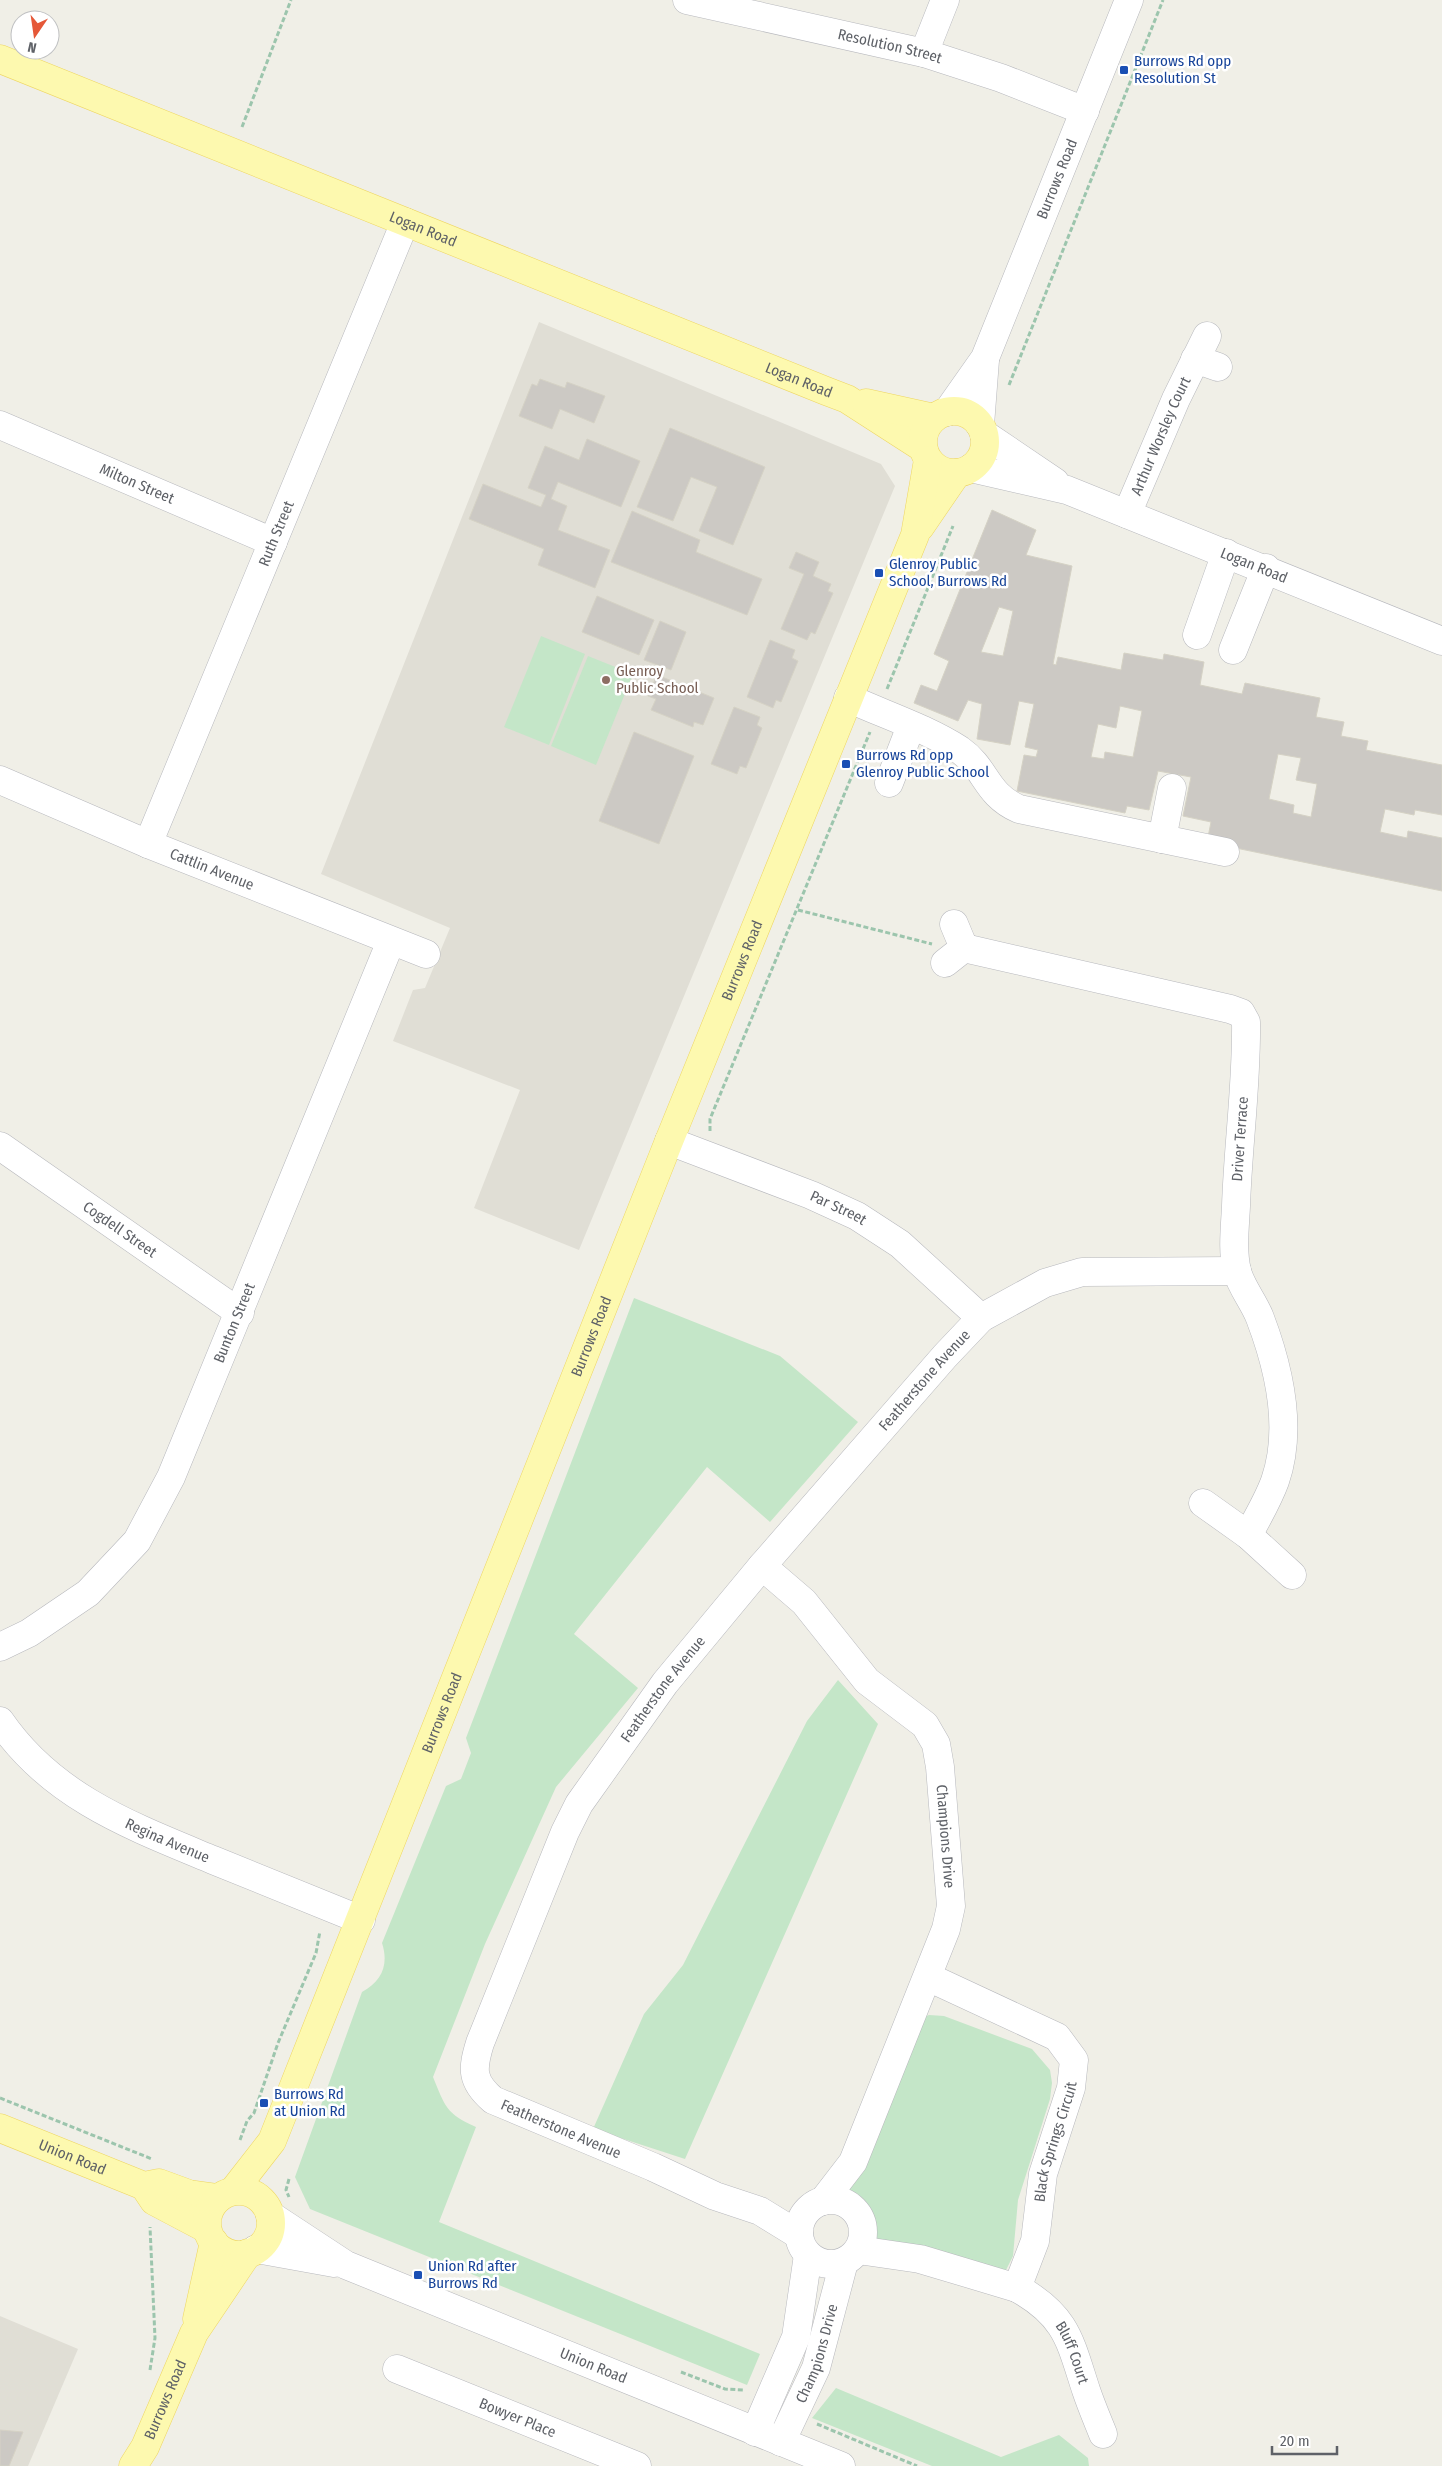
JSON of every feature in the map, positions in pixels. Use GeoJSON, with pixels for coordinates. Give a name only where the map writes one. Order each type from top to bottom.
{"type":"FeatureCollection","features":[{"type":"Feature","properties":{"kind":"main road","name":"Logan Road"},"geometry":{"type":"LineString","coordinates":[[0,60],[847,400],[926,454]]}},
{"type":"Feature","properties":{"kind":"main road","name":"Logan Road"},"geometry":{"type":"LineString","coordinates":[[847,400],[941,415]]}},
{"type":"Feature","properties":{"kind":"main road"},"geometry":{"type":"LineString","coordinates":[[966,413],[982,429],[983,453],[964,470],[941,470],[926,454],[925,432],[941,415],[966,413]]}},
{"type":"Feature","properties":{"kind":"main road","name":"Burrows Road"},"geometry":{"type":"LineString","coordinates":[[266,2208],[272,2141],[669,1141],[915,535],[926,454]]}},
{"type":"Feature","properties":{"kind":"main road","name":"Burrows Road"},"geometry":{"type":"LineString","coordinates":[[915,535],[964,470]]}},
{"type":"Feature","properties":{"kind":"main road","name":"Union Road"},"geometry":{"type":"LineString","coordinates":[[0,2128],[149,2194],[210,2236]]}},
{"type":"Feature","properties":{"kind":"main road","name":"Burrows Road"},"geometry":{"type":"LineString","coordinates":[[226,2194],[272,2141]]}},
{"type":"Feature","properties":{"kind":"main road","name":"Union Road"},"geometry":{"type":"LineString","coordinates":[[149,2194],[159,2184],[189,2194],[226,2194]]}},
{"type":"Feature","properties":{"kind":"main road"},"geometry":{"type":"LineString","coordinates":[[250,2193],[266,2208],[268,2234],[252,2251],[229,2253],[210,2236],[208,2214],[226,2194],[250,2193]]}},
{"type":"Feature","properties":{"kind":"main road","name":"Burrows Road"},"geometry":{"type":"LineString","coordinates":[[194,2333],[210,2236]]}},
{"type":"Feature","properties":{"kind":"main road","name":"Burrows Road"},"geometry":{"type":"LineString","coordinates":[[133,2466],[145,2447],[194,2333],[252,2251]]}},
{"type":"Feature","properties":{"kind":"street","name":"Resolution Street"},"geometry":{"type":"LineString","coordinates":[[687,0],[924,53],[1002,78],[1085,111]]}},
{"type":"Feature","properties":{"kind":"street"},"geometry":{"type":"LineString","coordinates":[[924,53],[944,0]]}},
{"type":"Feature","properties":{"kind":"street","name":"Burrows Road"},"geometry":{"type":"LineString","coordinates":[[941,415],[985,358],[1129,0]]}},
{"type":"Feature","properties":{"kind":"street","name":"Ruth Street"},"geometry":{"type":"LineString","coordinates":[[148,844],[406,222]]}},
{"type":"Feature","properties":{"kind":"street","name":"Arthur Worsley Court"},"geometry":{"type":"LineString","coordinates":[[1128,514],[1176,398],[1207,354]]}},
{"type":"Feature","properties":{"kind":"street","name":"Burrows Road"},"geometry":{"type":"LineString","coordinates":[[982,429],[985,358]]}},
{"type":"Feature","properties":{"kind":"street","name":"Milton Street"},"geometry":{"type":"LineString","coordinates":[[0,425],[273,542]]}},
{"type":"Feature","properties":{"kind":"street","name":"Logan Road"},"geometry":{"type":"LineString","coordinates":[[982,429],[1067,490]]}},
{"type":"Feature","properties":{"kind":"street","name":"Logan Road"},"geometry":{"type":"LineString","coordinates":[[964,470],[1067,490],[1266,568],[1442,641]]}},
{"type":"Feature","properties":{"kind":"street"},"geometry":{"type":"LineString","coordinates":[[1197,635],[1226,553]]}},
{"type":"Feature","properties":{"kind":"street"},"geometry":{"type":"LineString","coordinates":[[1233,650],[1266,568]]}},
{"type":"Feature","properties":{"kind":"street"},"geometry":{"type":"LineString","coordinates":[[848,698],[962,751],[977,767],[996,796],[1006,803],[1031,812],[1225,852]]}},
{"type":"Feature","properties":{"kind":"street"},"geometry":{"type":"LineString","coordinates":[[889,783],[911,726]]}},
{"type":"Feature","properties":{"kind":"street","name":"Cattlin Avenue"},"geometry":{"type":"LineString","coordinates":[[0,780],[148,844],[426,954]]}},
{"type":"Feature","properties":{"kind":"street"},"geometry":{"type":"LineString","coordinates":[[1162,839],[1172,788]]}},
{"type":"Feature","properties":{"kind":"street","name":"Bunton Street"},"geometry":{"type":"LineString","coordinates":[[0,1647],[30,1633],[88,1593],[137,1541],[171,1477],[240,1313],[391,940]]}},
{"type":"Feature","properties":{"kind":"street","name":"Driver Terrace"},"geometry":{"type":"LineString","coordinates":[[956,943],[1241,1013],[1246,1022],[1235,1229],[1237,1271],[1260,1317],[1274,1362],[1282,1402],[1283,1440],[1275,1479],[1261,1514],[1248,1535]]}},
{"type":"Feature","properties":{"kind":"street","name":"Par Street"},"geometry":{"type":"LineString","coordinates":[[669,1141],[811,1195],[857,1216],[900,1244],[981,1318]]}},
{"type":"Feature","properties":{"kind":"street","name":"Cogdell Street"},"geometry":{"type":"LineString","coordinates":[[0,1146],[240,1313]]}},
{"type":"Feature","properties":{"kind":"street","name":"Featherstone Avenue"},"geometry":{"type":"LineString","coordinates":[[816,2205],[788,2212],[760,2211],[715,2196],[493,2100],[481,2089],[473,2065],[509,1968],[564,1832],[579,1804],[665,1683],[762,1566],[945,1356],[981,1318],[1045,1283],[1082,1272],[1237,1271]]}},
{"type":"Feature","properties":{"kind":"street"},"geometry":{"type":"LineString","coordinates":[[1203,1503],[1248,1535],[1292,1575]]}},
{"type":"Feature","properties":{"kind":"street","name":"Champions Drive"},"geometry":{"type":"LineString","coordinates":[[762,1566],[804,1602],[867,1681],[925,1725],[936,1744],[940,1767],[951,1906],[946,1929],[853,2162],[816,2205]]}},
{"type":"Feature","properties":{"kind":"street","name":"Regina Avenue"},"geometry":{"type":"LineString","coordinates":[[0,1721],[26,1753],[56,1782],[97,1809],[148,1833],[360,1920]]}},
{"type":"Feature","properties":{"kind":"street","name":"Black Springs Circuit"},"geometry":{"type":"LineString","coordinates":[[928,1977],[1057,2037],[1074,2060],[1071,2088],[1043,2174],[1035,2241],[1017,2288]]}},
{"type":"Feature","properties":{"kind":"street","name":"Champions Drive"},"geometry":{"type":"LineString","coordinates":[[781,2442],[816,2368],[855,2237],[853,2162]]}},
{"type":"Feature","properties":{"kind":"street"},"geometry":{"type":"LineString","coordinates":[[834,2200],[845,2203],[855,2237],[825,2264],[804,2245],[803,2217],[816,2205],[834,2200]]}},
{"type":"Feature","properties":{"kind":"street","name":"Union Road"},"geometry":{"type":"LineString","coordinates":[[266,2208],[346,2265],[841,2466]]}},
{"type":"Feature","properties":{"kind":"street","name":"Featherstone Avenue"},"geometry":{"type":"LineString","coordinates":[[760,2211],[804,2245]]}},
{"type":"Feature","properties":{"kind":"street"},"geometry":{"type":"LineString","coordinates":[[855,2237],[1017,2288]]}},
{"type":"Feature","properties":{"kind":"street","name":"Champions Drive"},"geometry":{"type":"LineString","coordinates":[[755,2432],[785,2366],[796,2336],[804,2245]]}},
{"type":"Feature","properties":{"kind":"street","name":"Union Road"},"geometry":{"type":"LineString","coordinates":[[252,2251],[346,2265]]}},
{"type":"Feature","properties":{"kind":"street","name":"Bluff Court"},"geometry":{"type":"LineString","coordinates":[[1017,2288],[1030,2295],[1061,2323],[1073,2347],[1086,2390],[1103,2434]]}},
{"type":"Feature","properties":{"kind":"street","name":"Bowyer Place"},"geometry":{"type":"LineString","coordinates":[[397,2369],[637,2466]]}},
{"type":"Feature","properties":{"kind":"path"},"geometry":{"type":"LineString","coordinates":[[242,127],[292,0]]}},
{"type":"Feature","properties":{"kind":"path"},"geometry":{"type":"LineString","coordinates":[[798,910],[943,947],[956,943]]}},
{"type":"Feature","properties":{"kind":"path"},"geometry":{"type":"LineString","coordinates":[[236,2149],[247,2121],[254,2113],[278,2043],[316,1953],[320,1931]]}},
{"type":"Feature","properties":{"kind":"path"},"geometry":{"type":"LineString","coordinates":[[0,2098],[161,2162]]}},
{"type":"Feature","properties":{"kind":"path"},"geometry":{"type":"LineString","coordinates":[[149,2194],[155,2338],[149,2375]]}},
{"type":"Feature","properties":{"kind":"path"},"geometry":{"type":"LineString","coordinates":[[814,2421],[818,2425],[917,2466]]}},
{"type":"Feature","properties":{"kind":"shaded area","name":"Glenroy Public School"},"geometry":{"type":"Polygon","coordinates":[[[539,322],[881,464],[895,486],[579,1250],[474,1208],[520,1090],[393,1041],[413,990],[425,988],[450,928],[321,874],[539,322]]]}},
{"type":"Feature","properties":{"kind":"shaded area"},"geometry":{"type":"Polygon","coordinates":[[[0,2316],[78,2349],[28,2466],[0,2466],[0,2316]]]}},
{"type":"Feature","properties":{"kind":"green space"},"geometry":{"type":"Polygon","coordinates":[[[541,636],[585,654],[549,745],[504,727],[541,636]]]}},
{"type":"Feature","properties":{"kind":"green space"},"geometry":{"type":"Polygon","coordinates":[[[588,656],[633,674],[596,765],[551,746],[588,656]]]}},
{"type":"Feature","properties":{"kind":"green space"},"geometry":{"type":"Polygon","coordinates":[[[634,1298],[780,1356],[858,1422],[770,1522],[707,1467],[574,1634],[638,1688],[556,1787],[485,1944],[433,2077],[444,2102],[452,2113],[476,2127],[439,2222],[760,2354],[747,2385],[310,2209],[295,2177],[362,1992],[375,1983],[382,1972],[385,1958],[382,1943],[446,1786],[461,1779],[471,1753],[466,1738],[634,1298]]]}},
{"type":"Feature","properties":{"kind":"green space"},"geometry":{"type":"Polygon","coordinates":[[[838,1680],[878,1724],[685,2159],[593,2129],[644,2014],[683,1965],[807,1721],[838,1680]]]}},
{"type":"Feature","properties":{"kind":"green space"},"geometry":{"type":"Polygon","coordinates":[[[929,2015],[944,2016],[1032,2049],[1050,2070],[1052,2083],[1050,2099],[1018,2200],[1013,2256],[1006,2270],[871,2244],[845,2201],[846,2182],[918,2019],[929,2015]]]}},
{"type":"Feature","properties":{"kind":"green space"},"geometry":{"type":"Polygon","coordinates":[[[836,2388],[1001,2457],[1059,2435],[1088,2458],[1089,2466],[932,2466],[812,2418],[836,2388]]]}},
{"type":"Feature","properties":{"kind":"building"},"geometry":{"type":"Polygon","coordinates":[[[540,379],[565,388],[567,382],[605,396],[594,423],[560,409],[552,429],[519,416],[532,384],[537,386],[540,379]]]}},
{"type":"Feature","properties":{"kind":"building"},"geometry":{"type":"Polygon","coordinates":[[[670,428],[765,467],[733,545],[699,531],[717,487],[691,477],[673,521],[637,507],[670,428]]]}},
{"type":"Feature","properties":{"kind":"building"},"geometry":{"type":"Polygon","coordinates":[[[587,439],[640,461],[621,507],[558,482],[551,499],[567,506],[558,530],[610,550],[595,588],[538,565],[544,549],[469,519],[483,484],[541,507],[546,495],[528,488],[545,446],[579,460],[587,439]]]}},
{"type":"Feature","properties":{"kind":"building"},"geometry":{"type":"Polygon","coordinates":[[[992,510],[1036,530],[1026,555],[1072,566],[1053,664],[1056,665],[1058,657],[1121,670],[1124,653],[1163,660],[1164,654],[1204,662],[1200,685],[1242,694],[1245,683],[1320,698],[1316,717],[1344,722],[1341,736],[1368,741],[1366,750],[1442,765],[1442,815],[1415,810],[1414,815],[1385,809],[1380,832],[1407,838],[1408,831],[1442,838],[1442,891],[1207,842],[1211,822],[1183,816],[1191,777],[1158,771],[1149,810],[1127,806],[1125,813],[1017,791],[1024,755],[1036,757],[1038,750],[1025,747],[1034,704],[1019,701],[1010,745],[977,739],[982,704],[968,700],[958,721],[914,703],[921,685],[937,691],[949,661],[934,654],[992,510]],[[999,607],[981,652],[1003,656],[1013,611],[999,607]],[[1120,706],[1116,728],[1098,724],[1091,757],[1104,759],[1105,752],[1133,757],[1142,711],[1120,706]],[[1278,754],[1269,799],[1294,805],[1293,813],[1311,817],[1317,784],[1296,780],[1301,758],[1278,754]]]}},
{"type":"Feature","properties":{"kind":"building"},"geometry":{"type":"Polygon","coordinates":[[[632,511],[700,540],[696,552],[762,579],[747,615],[611,562],[632,511]]]}},
{"type":"Feature","properties":{"kind":"building"},"geometry":{"type":"Polygon","coordinates":[[[796,552],[819,562],[813,576],[831,584],[828,591],[833,593],[815,634],[811,632],[807,640],[781,629],[804,574],[789,568],[796,552]]]}},
{"type":"Feature","properties":{"kind":"building"},"geometry":{"type":"Polygon","coordinates":[[[597,596],[654,620],[639,655],[582,632],[597,596]]]}},
{"type":"Feature","properties":{"kind":"building"},"geometry":{"type":"Polygon","coordinates":[[[660,621],[686,632],[671,670],[644,660],[660,621]]]}},
{"type":"Feature","properties":{"kind":"building"},"geometry":{"type":"Polygon","coordinates":[[[770,640],[795,650],[792,658],[798,661],[781,702],[776,700],[773,708],[747,697],[770,640]]]}},
{"type":"Feature","properties":{"kind":"building"},"geometry":{"type":"Polygon","coordinates":[[[657,675],[714,698],[703,725],[694,722],[693,727],[651,710],[656,699],[648,696],[657,675]]]}},
{"type":"Feature","properties":{"kind":"building"},"geometry":{"type":"Polygon","coordinates":[[[734,707],[760,717],[757,725],[762,728],[746,768],[740,766],[737,774],[711,764],[734,707]]]}},
{"type":"Feature","properties":{"kind":"building"},"geometry":{"type":"Polygon","coordinates":[[[634,732],[694,756],[659,844],[599,821],[634,732]]]}},
{"type":"Feature","properties":{"kind":"building"},"geometry":{"type":"Polygon","coordinates":[[[0,2430],[23,2432],[9,2466],[0,2466],[0,2430]]]}},
{"type":"Feature","properties":{"kind":"place","name":"Burrows Rd opp Resolution St"},"geometry":{"type":"Point","coordinates":[1124,70]}},
{"type":"Feature","properties":{"kind":"place","name":"Glenroy Public School, Burrows Rd"},"geometry":{"type":"Point","coordinates":[879,573]}},
{"type":"Feature","properties":{"kind":"place","name":"Glenroy Public School"},"geometry":{"type":"Point","coordinates":[606,680]}},
{"type":"Feature","properties":{"kind":"place","name":"Burrows Rd opp Glenroy Public School"},"geometry":{"type":"Point","coordinates":[846,764]}},
{"type":"Feature","properties":{"kind":"place","name":"Burrows Rd at Union Rd"},"geometry":{"type":"Point","coordinates":[264,2103]}},
{"type":"Feature","properties":{"kind":"place","name":"Union Rd after Burrows Rd"},"geometry":{"type":"Point","coordinates":[418,2275]}}]}
